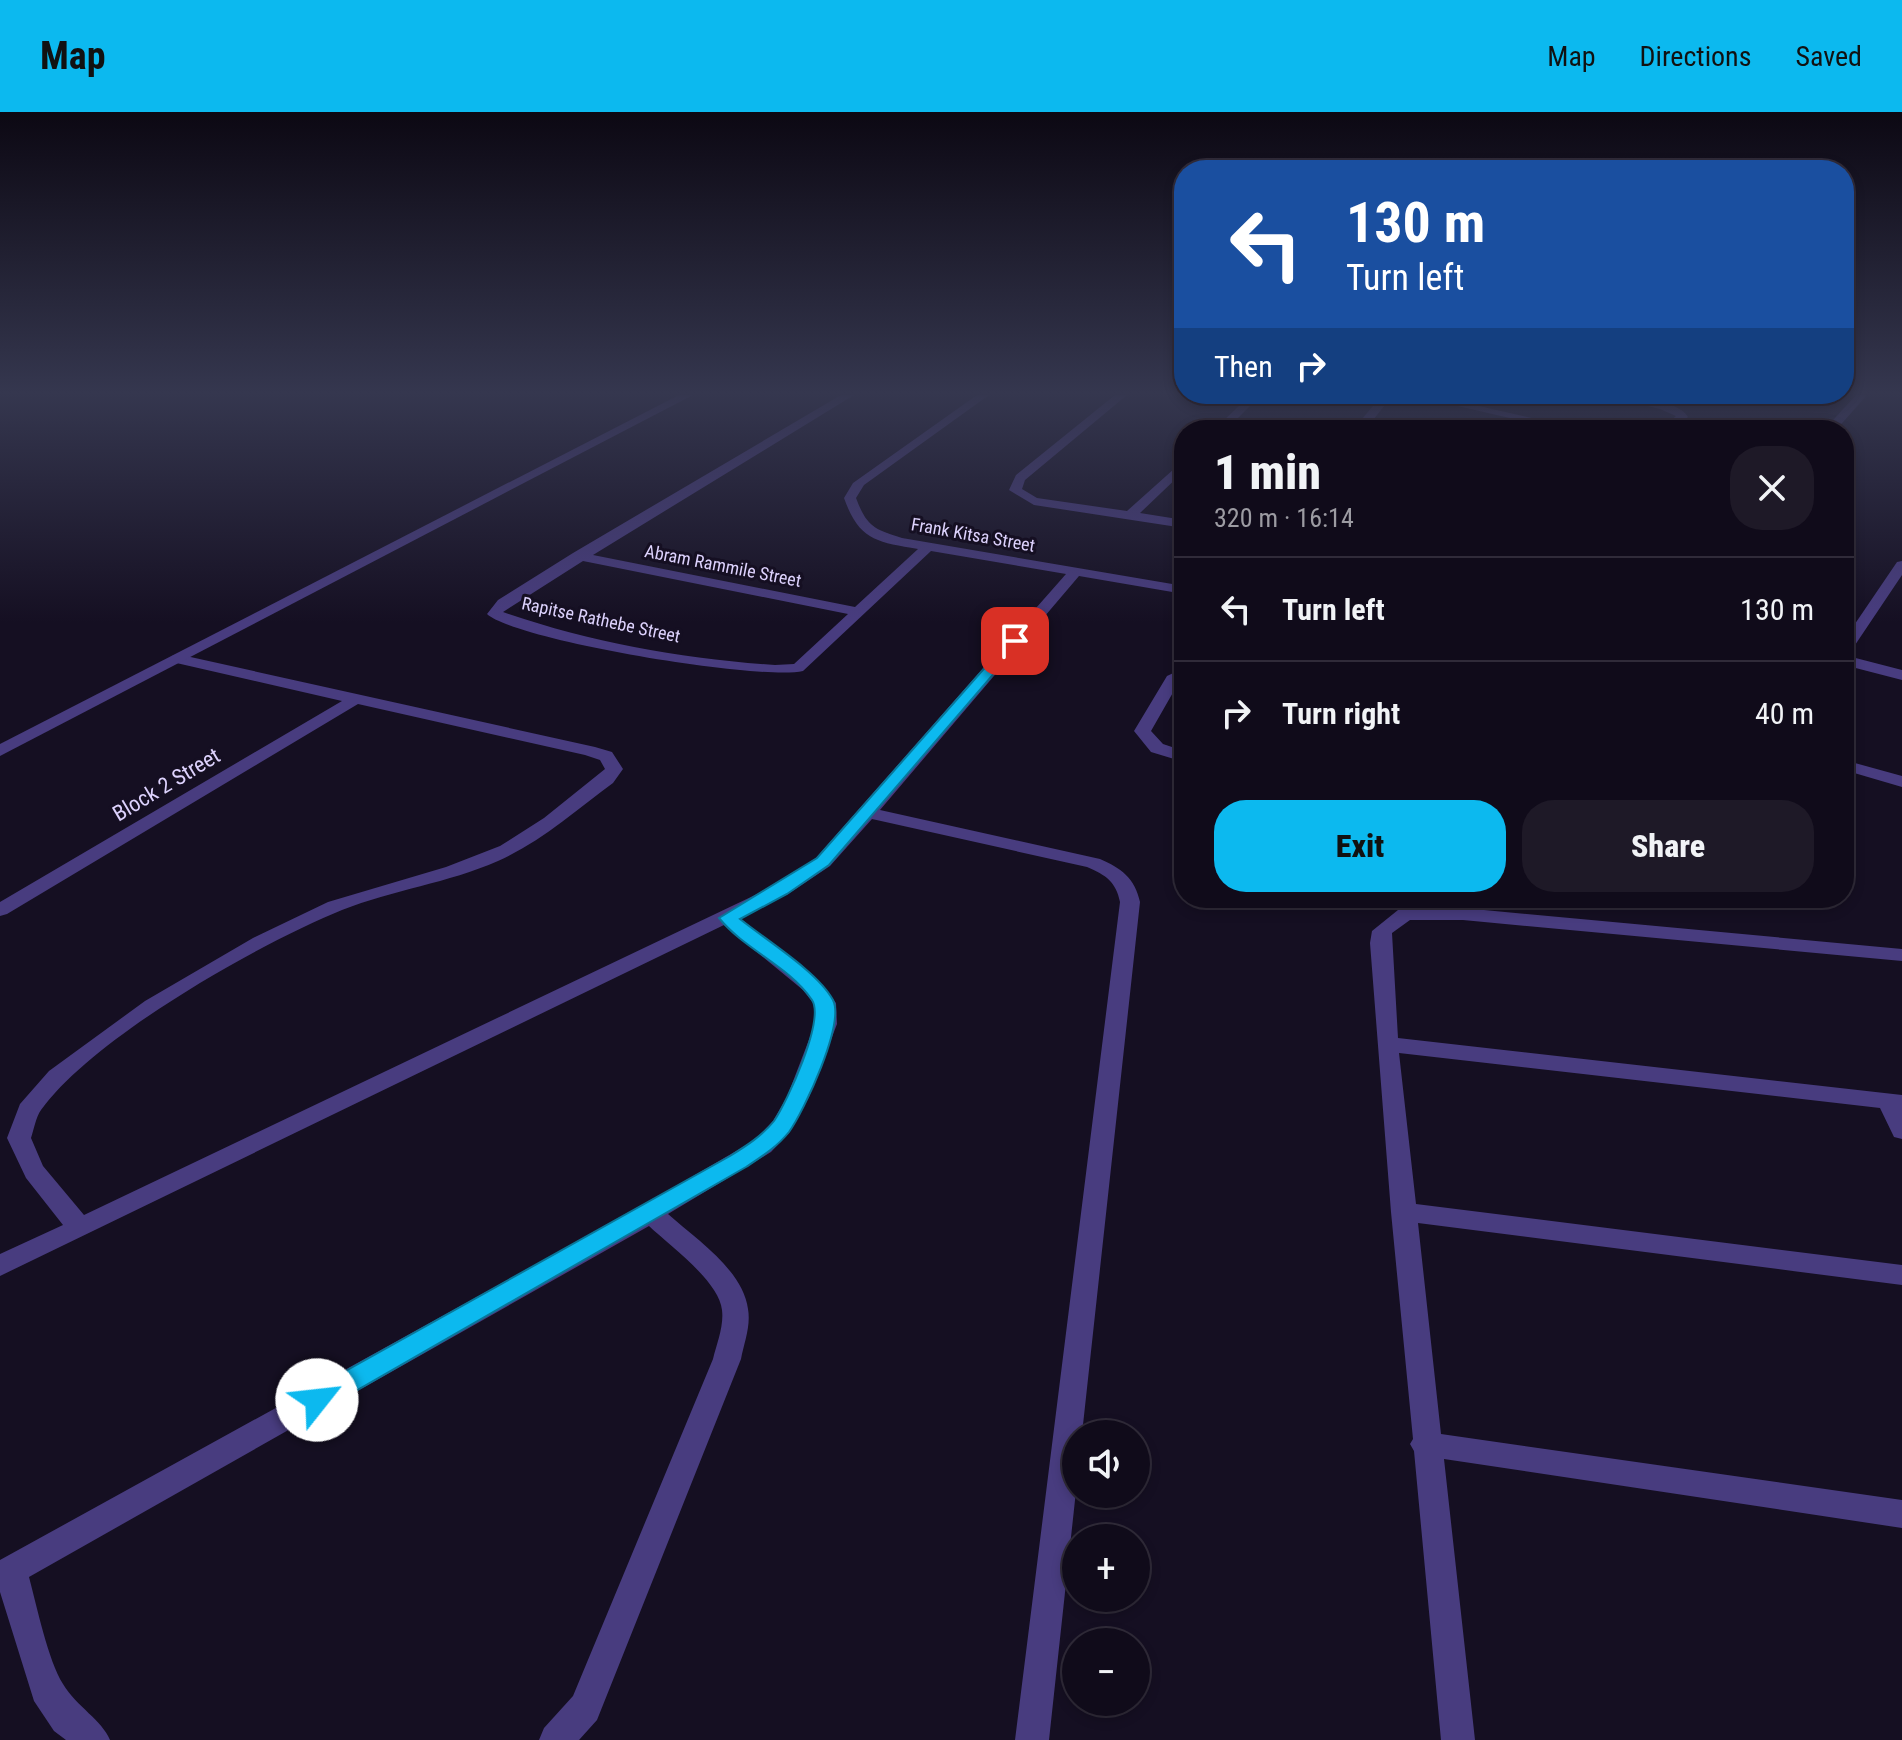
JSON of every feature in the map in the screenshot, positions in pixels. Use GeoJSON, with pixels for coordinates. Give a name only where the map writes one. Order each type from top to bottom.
{"type":"FeatureCollection","features":[{"type":"Feature","properties":{"kind":"street"},"geometry":{"type":"LineString","coordinates":[[0,751],[541,471]]}},
{"type":"Feature","properties":{"kind":"street","name":"Rapitse Rathebe Street"},"geometry":{"type":"LineString","coordinates":[[721,471],[503,603],[494,614],[657,653],[772,672],[798,668],[927,548]]}},
{"type":"Feature","properties":{"kind":"street","name":"Frank Kitsa Street"},"geometry":{"type":"LineString","coordinates":[[876,471],[850,498],[859,522],[873,533],[927,548],[1174,588]]}},
{"type":"Feature","properties":{"kind":"street"},"geometry":{"type":"LineString","coordinates":[[1029,471],[1020,478],[1015,490],[1034,501],[1174,522]]}},
{"type":"Feature","properties":{"kind":"street"},"geometry":{"type":"LineString","coordinates":[[1131,515],[1174,474]]}},
{"type":"Feature","properties":{"kind":"street","name":"Abram Rammile Street"},"geometry":{"type":"LineString","coordinates":[[578,556],[860,612]]}},
{"type":"Feature","properties":{"kind":"street"},"geometry":{"type":"LineString","coordinates":[[1854,636],[1902,565]]}},
{"type":"Feature","properties":{"kind":"street"},"geometry":{"type":"LineString","coordinates":[[0,1266],[781,890],[823,862],[1075,572]]}},
{"type":"Feature","properties":{"kind":"street"},"geometry":{"type":"LineString","coordinates":[[80,1228],[26,1158],[18,1137],[24,1115],[44,1089],[77,1059],[224,959],[290,925],[385,889],[467,866],[511,848],[607,779],[614,769],[606,756],[589,751],[177,659]]}},
{"type":"Feature","properties":{"kind":"street"},"geometry":{"type":"LineString","coordinates":[[1854,663],[1902,675]]}},
{"type":"Feature","properties":{"kind":"street"},"geometry":{"type":"LineString","coordinates":[[1174,678],[1142,731],[1157,748],[1174,754]]}},
{"type":"Feature","properties":{"kind":"street","name":"Block 2 Street"},"geometry":{"type":"LineString","coordinates":[[0,910],[356,699]]}},
{"type":"Feature","properties":{"kind":"street"},"geometry":{"type":"LineString","coordinates":[[1854,768],[1902,782]]}},
{"type":"Feature","properties":{"kind":"street"},"geometry":{"type":"LineString","coordinates":[[868,813],[1093,863],[1112,870],[1128,888],[1130,902],[1110,1088],[1032,1740]]}},
{"type":"Feature","properties":{"kind":"street"},"geometry":{"type":"LineString","coordinates":[[1458,1740],[1425,1444],[1387,1044],[1380,943],[1382,931],[1405,914],[1463,914],[1902,955]]}},
{"type":"Feature","properties":{"kind":"street"},"geometry":{"type":"LineString","coordinates":[[93,1740],[66,1719],[46,1689],[5,1574],[651,1213],[763,1146],[781,1127],[798,1097],[826,1024],[825,1003],[810,985],[728,918]]}},
{"type":"Feature","properties":{"kind":"street"},"geometry":{"type":"LineString","coordinates":[[1387,1044],[1896,1103],[1902,1131]]}},
{"type":"Feature","properties":{"kind":"street"},"geometry":{"type":"LineString","coordinates":[[1403,1212],[1902,1275]]}},
{"type":"Feature","properties":{"kind":"street"},"geometry":{"type":"LineString","coordinates":[[556,1740],[585,1708],[727,1359],[733,1326],[735,1306],[722,1283],[651,1213]]}},
{"type":"Feature","properties":{"kind":"street"},"geometry":{"type":"LineString","coordinates":[[1425,1444],[1902,1514]]}},
{"type":"Feature","properties":{"kind":"route"},"geometry":{"type":"LineString","coordinates":[[317,1400],[738,1162],[763,1146],[781,1127],[798,1097],[826,1024],[825,1003],[810,985],[728,918],[781,890],[823,862],[1015,641]]}}]}
